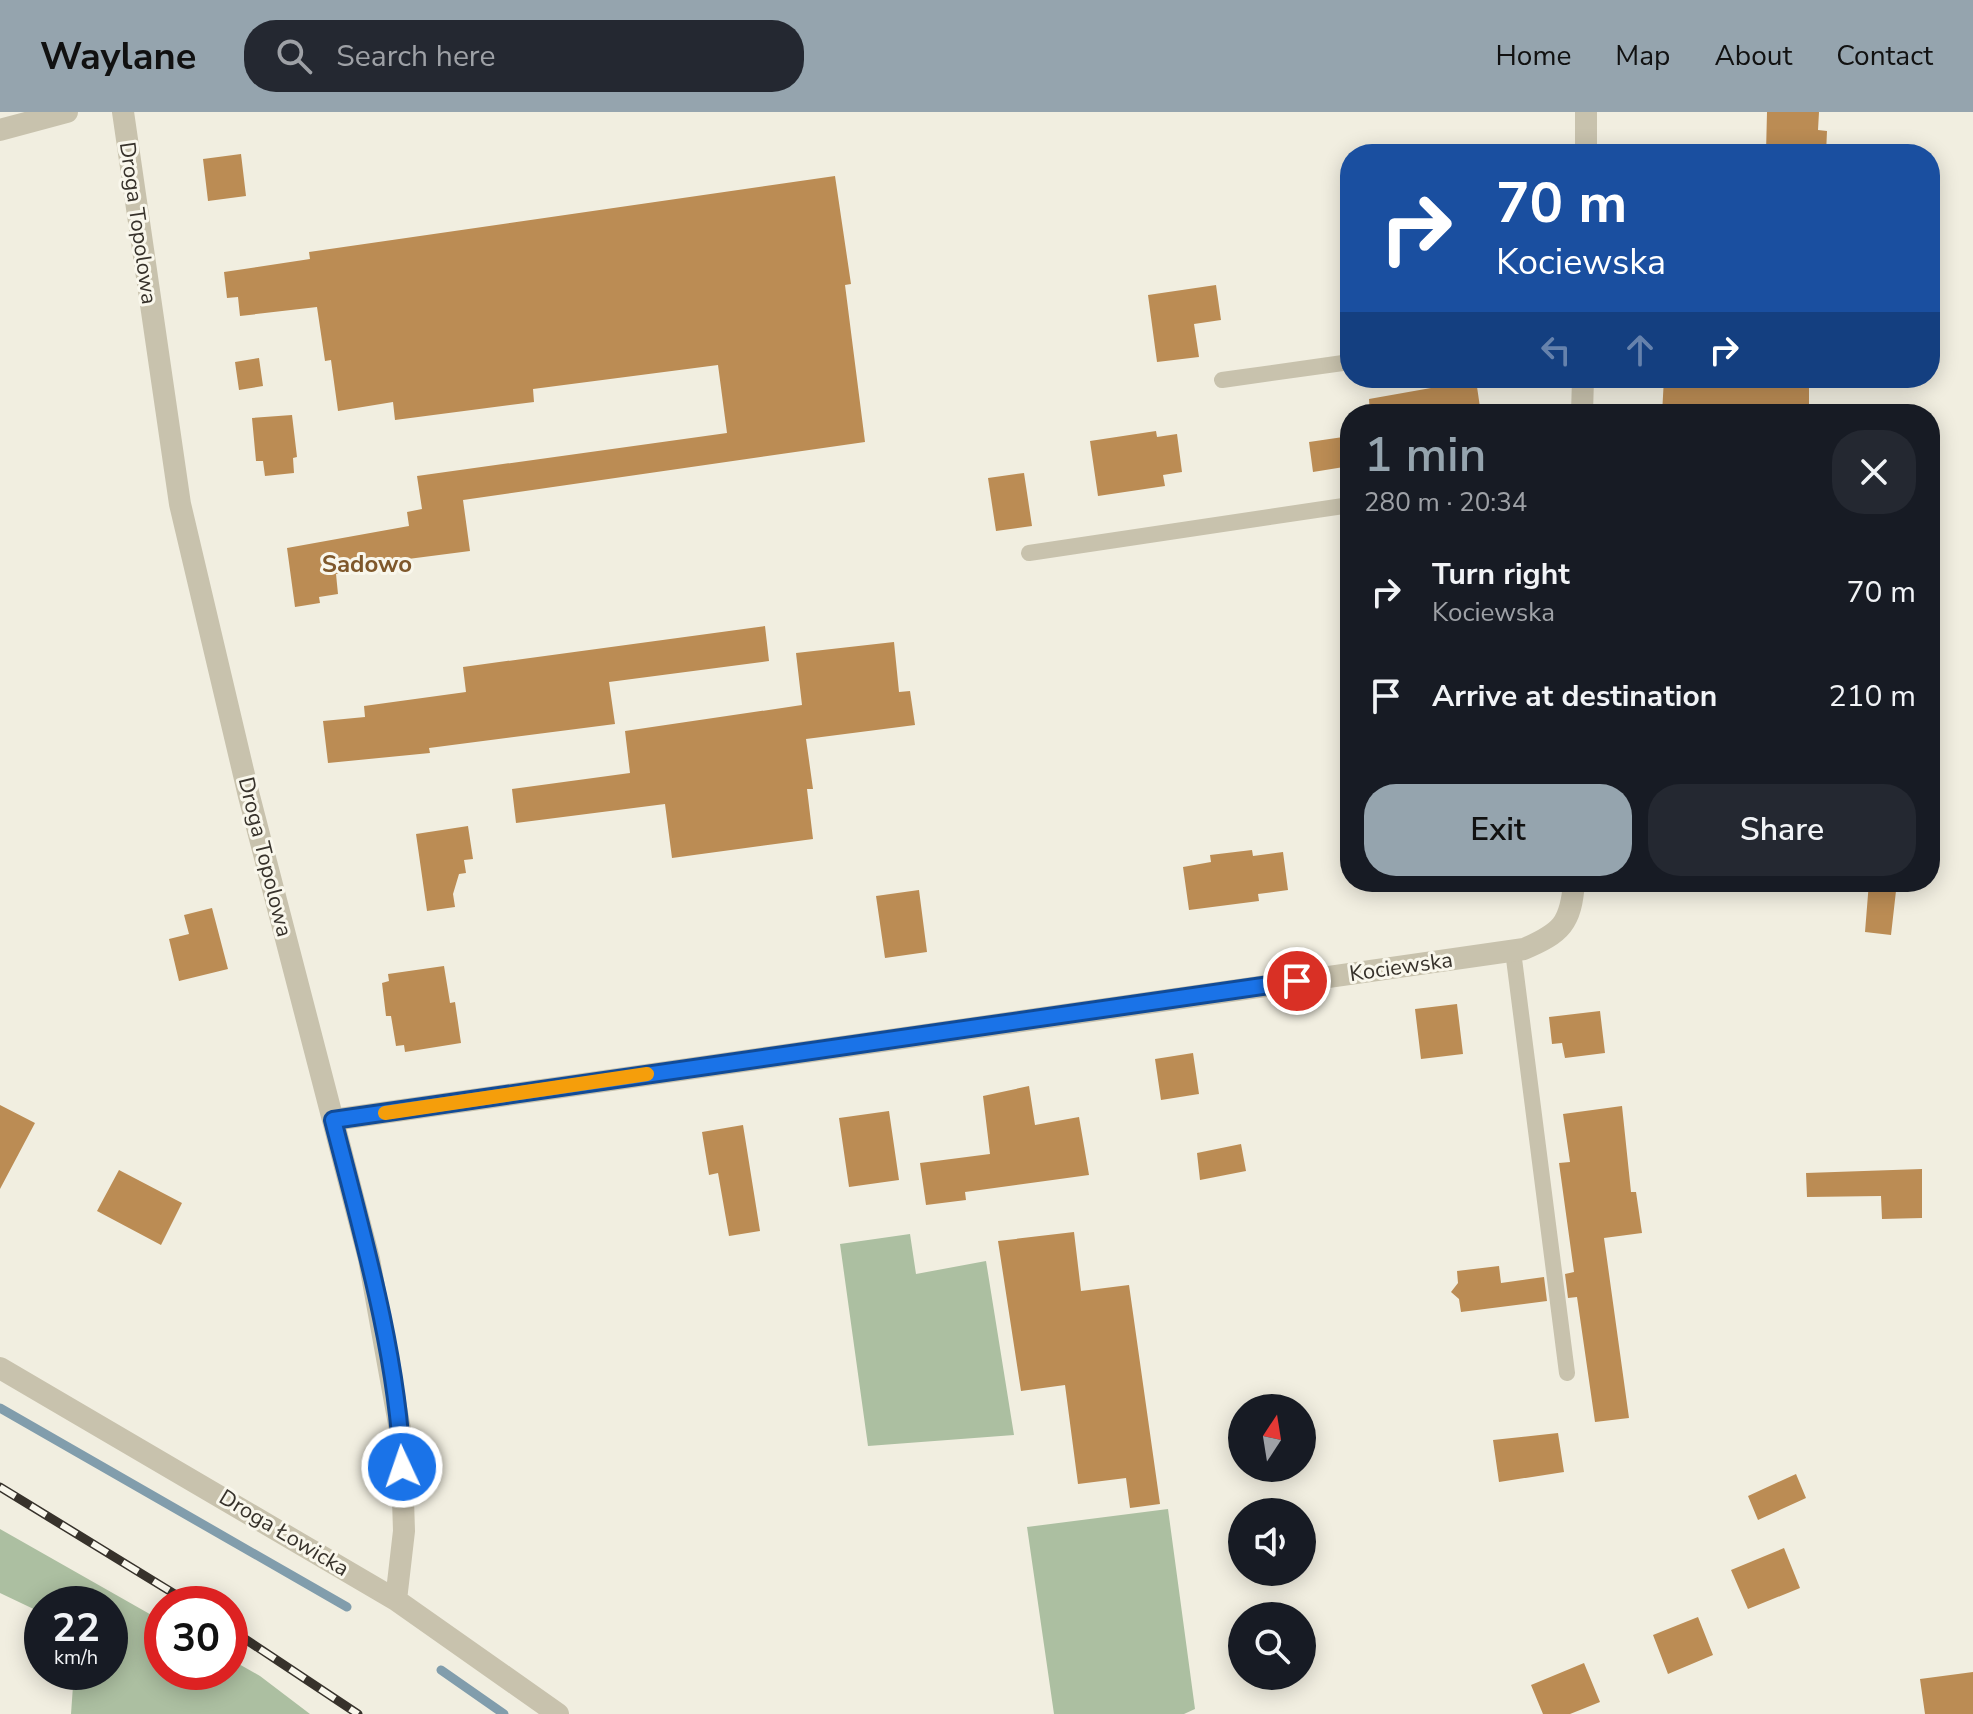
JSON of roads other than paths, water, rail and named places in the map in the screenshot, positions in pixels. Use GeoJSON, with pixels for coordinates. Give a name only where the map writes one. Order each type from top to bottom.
{"type":"FeatureCollection","features":[{"type":"Feature","properties":{"kind":"street"},"geometry":{"type":"LineString","coordinates":[[0,130],[67,112]]}},
{"type":"Feature","properties":{"kind":"street","name":"Droga Topolowa"},"geometry":{"type":"LineString","coordinates":[[123,112],[180,504],[249,796],[369,1259],[401,1435],[404,1531],[396,1600]]}},
{"type":"Feature","properties":{"kind":"street"},"geometry":{"type":"LineString","coordinates":[[1586,112],[1586,144]]}},
{"type":"Feature","properties":{"kind":"street","name":"Kociewska"},"geometry":{"type":"LineString","coordinates":[[333,1120],[1513,951],[1549,938],[1563,926],[1570,914],[1573,892]]}},
{"type":"Feature","properties":{"kind":"street","name":"Droga Łowicka"},"geometry":{"type":"LineString","coordinates":[[0,1368],[396,1600],[558,1714]]}},
{"type":"Feature","properties":{"kind":"lane"},"geometry":{"type":"LineString","coordinates":[[1222,380],[1340,363]]}},
{"type":"Feature","properties":{"kind":"lane"},"geometry":{"type":"LineString","coordinates":[[1029,553],[1340,506]]}},
{"type":"Feature","properties":{"kind":"lane"},"geometry":{"type":"LineString","coordinates":[[1513,951],[1567,1373]]}},
{"type":"Feature","properties":{"kind":"waterway"},"geometry":{"type":"LineString","coordinates":[[0,1408],[347,1607]]}},
{"type":"Feature","properties":{"kind":"waterway"},"geometry":{"type":"LineString","coordinates":[[441,1670],[504,1714]]}},
{"type":"Feature","properties":{"kind":"railway"},"geometry":{"type":"LineString","coordinates":[[0,1487],[162,1586]]}},
{"type":"Feature","properties":{"kind":"railway"},"geometry":{"type":"LineString","coordinates":[[248,1641],[358,1714]]}},
{"type":"Feature","properties":{"kind":"district","name":"Sadowo"},"geometry":{"type":"Point","coordinates":[367,564]}}]}
